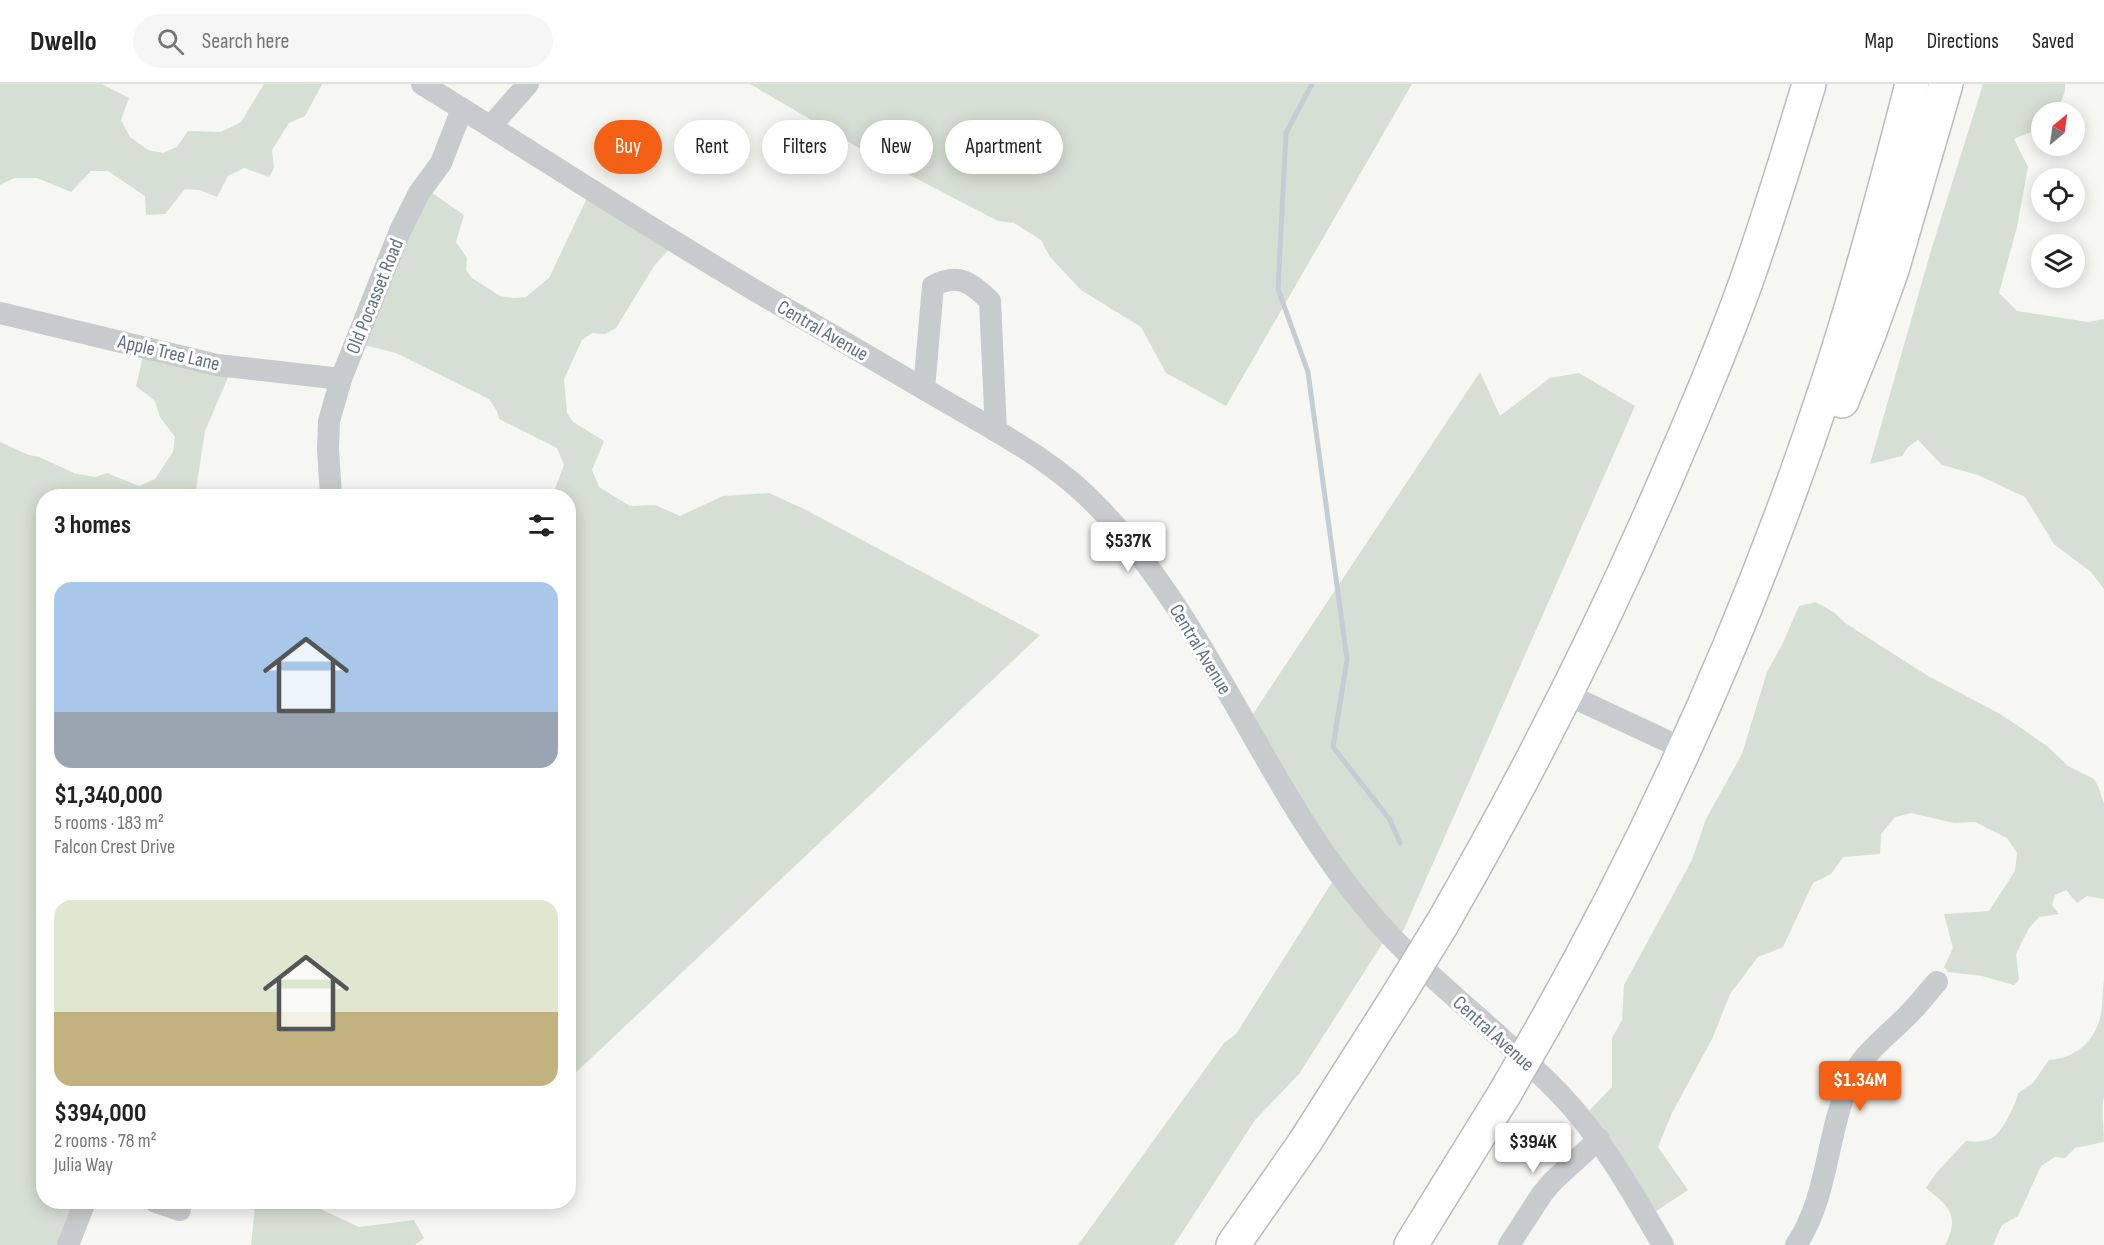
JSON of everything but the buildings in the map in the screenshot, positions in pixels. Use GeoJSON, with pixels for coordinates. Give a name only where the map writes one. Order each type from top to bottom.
{"type":"FeatureCollection","features":[{"type":"Feature","properties":{"kind":"highway"},"geometry":{"type":"LineString","coordinates":[[1233,1245],[1311,1133],[1442,924],[1566,694],[1638,542],[1723,344],[1766,224],[1809,84]]}},
{"type":"Feature","properties":{"kind":"highway"},"geometry":{"type":"LineString","coordinates":[[1411,1245],[1505,1093],[1624,878],[1710,692],[1767,551],[1826,387],[1865,263],[1912,84]]}},
{"type":"Feature","properties":{"kind":"highway"},"geometry":{"type":"LineString","coordinates":[[1710,692],[1744,633],[1772,576],[1869,334],[1898,249],[1946,84]]}},
{"type":"Feature","properties":{"kind":"street","name":"Central Avenue"},"geometry":{"type":"LineString","coordinates":[[422,84],[696,256],[1042,459],[1096,504],[1149,567],[1176,607],[1298,810],[1331,862],[1356,895],[1412,958],[1546,1079],[1599,1139],[1663,1245]]}},
{"type":"Feature","properties":{"kind":"street"},"geometry":{"type":"LineString","coordinates":[[491,126],[528,84]]}},
{"type":"Feature","properties":{"kind":"street","name":"Old Pocasset Road"},"geometry":{"type":"LineString","coordinates":[[331,489],[329,421],[341,379],[400,231],[419,193],[441,163],[462,109]]}},
{"type":"Feature","properties":{"kind":"street"},"geometry":{"type":"LineString","coordinates":[[924,389],[933,286],[943,280],[953,279],[973,285],[990,301],[996,431]]}},
{"type":"Feature","properties":{"kind":"street","name":"Apple Tree Lane"},"geometry":{"type":"LineString","coordinates":[[0,313],[217,365],[341,379]]}},
{"type":"Feature","properties":{"kind":"street"},"geometry":{"type":"LineString","coordinates":[[1566,694],[1684,749]]}},
{"type":"Feature","properties":{"kind":"street"},"geometry":{"type":"LineString","coordinates":[[1796,1245],[1809,1222],[1815,1204],[1850,1078],[1868,1054],[1909,1014],[1937,982]]}},
{"type":"Feature","properties":{"kind":"street"},"geometry":{"type":"LineString","coordinates":[[1509,1245],[1553,1181],[1599,1139]]}},
{"type":"Feature","properties":{"kind":"street"},"geometry":{"type":"LineString","coordinates":[[68,1245],[82,1209]]}},
{"type":"Feature","properties":{"kind":"shaded area"},"geometry":{"type":"Polygon","coordinates":[[[0,84],[102,84],[129,98],[121,120],[130,137],[148,150],[163,153],[177,147],[188,131],[221,132],[241,122],[264,84],[322,84],[305,116],[289,123],[272,150],[274,168],[269,177],[244,168],[228,176],[217,197],[200,190],[185,189],[165,214],[146,215],[145,196],[108,171],[91,171],[71,192],[37,178],[14,178],[0,185],[0,84]]]}},
{"type":"Feature","properties":{"kind":"shaded area"},"geometry":{"type":"Polygon","coordinates":[[[750,84],[1412,84],[1226,406],[1166,373],[1141,327],[1081,290],[1050,257],[1041,240],[1014,223],[998,221],[908,174],[933,174],[933,120],[860,120],[860,149],[848,142],[848,120],[811,120],[750,84]]]}},
{"type":"Feature","properties":{"kind":"shaded area"},"geometry":{"type":"Polygon","coordinates":[[[1983,84],[2065,84],[2061,102],[2031,102],[2031,132],[2014,139],[2028,167],[2017,227],[1999,293],[2017,311],[2088,322],[2104,319],[2104,589],[2091,572],[2054,544],[2025,497],[1978,475],[1942,465],[1918,440],[1908,447],[1902,456],[1870,464],[1930,254],[1983,84]]]}},
{"type":"Feature","properties":{"kind":"shaded area"},"geometry":{"type":"Polygon","coordinates":[[[425,188],[464,215],[456,242],[467,258],[466,270],[472,278],[500,296],[514,298],[526,297],[549,278],[588,196],[672,246],[654,266],[616,328],[605,334],[592,333],[582,340],[564,379],[567,413],[573,422],[604,441],[592,470],[599,487],[630,506],[655,505],[680,516],[723,496],[769,493],[806,510],[1040,635],[576,1072],[576,489],[555,489],[564,465],[557,448],[499,419],[489,399],[396,353],[360,344],[425,188]]]}},
{"type":"Feature","properties":{"kind":"shaded area"},"geometry":{"type":"Polygon","coordinates":[[[145,348],[232,368],[205,431],[196,489],[36,489],[36,1209],[83,1209],[68,1245],[0,1245],[0,442],[74,473],[95,477],[107,473],[139,486],[155,479],[173,452],[175,437],[160,417],[155,401],[136,386],[145,348]]]}},
{"type":"Feature","properties":{"kind":"shaded area"},"geometry":{"type":"Polygon","coordinates":[[[1480,372],[1500,416],[1550,378],[1579,373],[1635,406],[1404,929],[1396,940],[1386,938],[1299,1074],[1255,1120],[1174,1245],[1078,1245],[1224,1043],[1236,1034],[1336,876],[1245,726],[1480,372]]]}},
{"type":"Feature","properties":{"kind":"shaded area"},"geometry":{"type":"Polygon","coordinates":[[[1816,602],[1928,676],[2002,715],[2047,746],[2068,766],[2094,779],[2104,804],[2104,899],[2087,896],[2077,903],[2066,890],[2055,895],[2052,905],[2059,914],[2039,917],[2029,928],[2016,954],[2019,980],[2014,985],[1982,976],[1948,972],[1944,967],[1953,948],[1944,914],[1989,911],[2015,871],[2017,853],[2007,838],[1975,822],[1954,823],[1911,813],[1895,817],[1881,834],[1880,854],[1843,857],[1831,874],[1813,883],[1783,947],[1758,957],[1730,994],[1712,1039],[1672,1113],[1658,1147],[1688,1190],[1643,1220],[1583,1117],[1612,1087],[1612,1038],[1622,1020],[1624,985],[1692,860],[1706,819],[1742,754],[1767,672],[1799,606],[1816,602]]]}},
{"type":"Feature","properties":{"kind":"shaded area"},"geometry":{"type":"Polygon","coordinates":[[[2104,981],[2104,1142],[2075,1148],[2065,1158],[2055,1157],[2041,1166],[2018,1216],[2002,1225],[1993,1245],[1945,1245],[1952,1227],[1950,1213],[1947,1207],[1926,1188],[1937,1172],[1966,1141],[1985,1140],[1998,1133],[2009,1116],[2018,1093],[2033,1083],[2049,1060],[2059,1059],[2076,1052],[2089,1040],[2101,1014],[2104,981]]]}},
{"type":"Feature","properties":{"kind":"shaded area"},"geometry":{"type":"Polygon","coordinates":[[[255,1209],[320,1209],[359,1227],[414,1220],[424,1238],[415,1245],[251,1245],[255,1209]]]}},
{"type":"Feature","properties":{"kind":"waterway"},"geometry":{"type":"LineString","coordinates":[[1312,84],[1286,133],[1278,289],[1308,372],[1347,659],[1333,747],[1390,820],[1400,843]]}}]}
